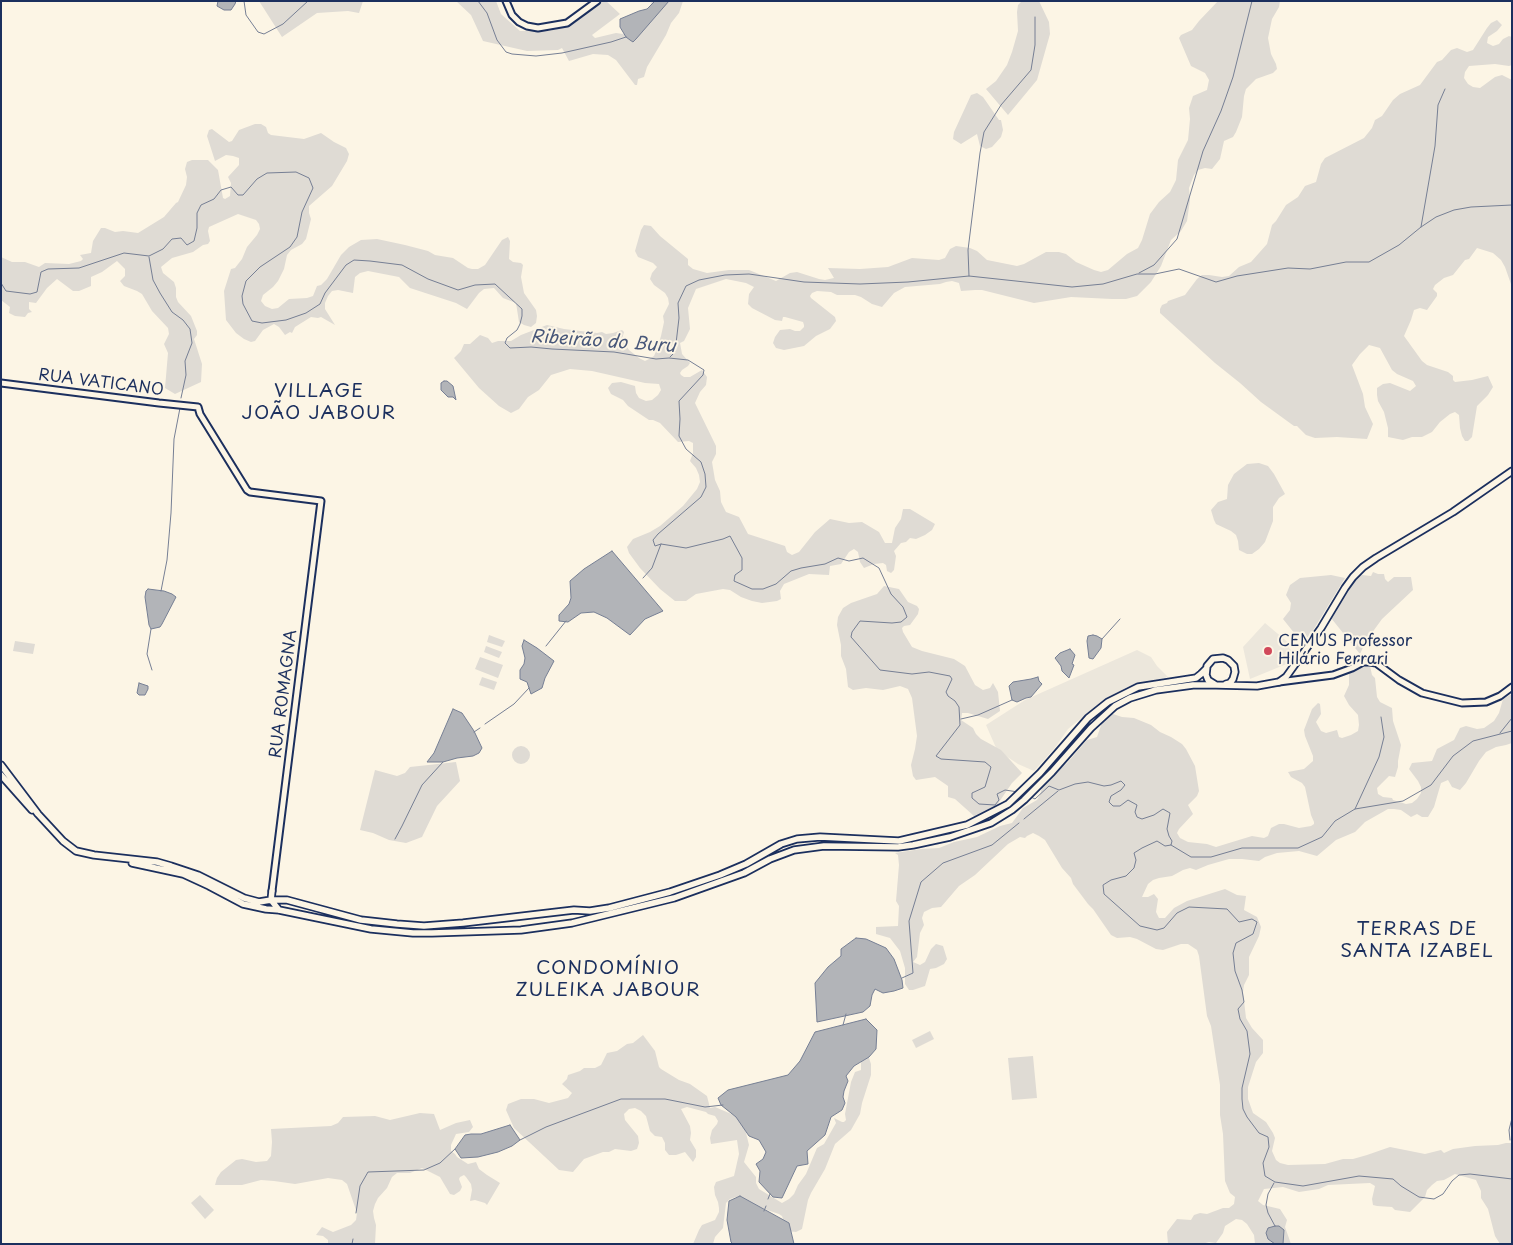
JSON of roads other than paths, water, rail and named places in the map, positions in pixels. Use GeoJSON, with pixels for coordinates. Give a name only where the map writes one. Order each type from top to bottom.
{"type":"FeatureCollection","features":[{"type":"Feature","properties":{"kind":"main road"},"geometry":{"type":"LineString","coordinates":[[1,775],[60,842],[78,854],[169,870],[197,880],[243,904],[371,929],[413,934],[521,930],[563,925],[674,898],[744,873],[770,859],[794,850],[824,846],[898,847],[936,841],[991,823],[1012,810],[1029,796],[1091,728],[1115,706],[1130,698],[1156,690],[1192,685],[1226,684],[1249,686],[1279,682],[1286,677],[1321,628],[1345,588],[1363,567],[1453,512],[1512,471]]}},
{"type":"Feature","properties":{"kind":"main road"},"geometry":{"type":"LineString","coordinates":[[272,891],[278,896],[290,900],[360,920],[424,926],[609,908],[670,892],[720,875],[746,864],[781,844],[797,838],[820,837],[899,841],[967,825],[1008,804],[1046,766],[1088,718],[1108,702],[1138,687],[1196,678],[1206,669],[1211,660],[1220,658],[1231,662],[1240,680],[1249,686]]}},
{"type":"Feature","properties":{"kind":"main road"},"geometry":{"type":"LineString","coordinates":[[1206,669],[1208,680],[1216,685]]}},
{"type":"Feature","properties":{"kind":"main road"},"geometry":{"type":"LineString","coordinates":[[1226,684],[1232,680],[1235,672]]}},
{"type":"Feature","properties":{"kind":"main road"},"geometry":{"type":"LineString","coordinates":[[1,765],[38,814],[63,841],[73,848],[94,855],[157,862],[171,866],[198,875],[244,898],[259,902],[290,900],[297,903],[296,907],[286,911]]}},
{"type":"Feature","properties":{"kind":"main road"},"geometry":{"type":"LineString","coordinates":[[272,891],[271,900],[279,910]]}},
{"type":"Feature","properties":{"kind":"main road"},"geometry":{"type":"LineString","coordinates":[[263,901],[272,891]]}},
{"type":"Feature","properties":{"kind":"main road"},"geometry":{"type":"LineString","coordinates":[[574,910],[586,920]]}},
{"type":"Feature","properties":{"kind":"main road"},"geometry":{"type":"LineString","coordinates":[[322,919],[316,914],[317,911],[330,914],[335,913]]}},
{"type":"Feature","properties":{"kind":"main road"},"geometry":{"type":"LineString","coordinates":[[534,927],[554,922],[554,917],[551,913]]}},
{"type":"Feature","properties":{"kind":"main road"},"geometry":{"type":"LineString","coordinates":[[496,931],[493,925],[496,922],[532,916]]}},
{"type":"Feature","properties":{"kind":"street"},"geometry":{"type":"LineString","coordinates":[[506,1],[512,15],[519,22],[538,28],[566,23],[597,1]]}},
{"type":"Feature","properties":{"kind":"street","name":"RUA VATICANO"},"geometry":{"type":"LineString","coordinates":[[1,383],[158,403],[198,406],[200,414],[247,490],[250,492],[321,500]]}},
{"type":"Feature","properties":{"kind":"street","name":"RUA ROMAGNA"},"geometry":{"type":"LineString","coordinates":[[272,891],[321,500]]}},
{"type":"Feature","properties":{"kind":"street"},"geometry":{"type":"LineString","coordinates":[[1279,682],[1333,675],[1363,662],[1370,662],[1376,663],[1399,680],[1422,693],[1462,703],[1486,702],[1500,696],[1512,687]]}},
{"type":"Feature","properties":{"kind":"waterway"},"geometry":{"type":"LineString","coordinates":[[244,1],[246,15],[258,32],[264,34],[283,24],[308,1]]}},
{"type":"Feature","properties":{"kind":"waterway"},"geometry":{"type":"LineString","coordinates":[[478,1],[487,13],[497,40],[506,52],[512,54],[536,56],[562,53],[626,37]]}},
{"type":"Feature","properties":{"kind":"waterway"},"geometry":{"type":"LineString","coordinates":[[1139,273],[1154,265],[1177,239],[1203,151],[1221,111],[1233,77],[1252,1]]}},
{"type":"Feature","properties":{"kind":"waterway"},"geometry":{"type":"LineString","coordinates":[[969,276],[968,250],[984,132],[1001,105],[1031,70],[1035,45],[1035,17]]}},
{"type":"Feature","properties":{"kind":"waterway"},"geometry":{"type":"LineString","coordinates":[[1421,227],[1435,146],[1438,105],[1445,89]]}},
{"type":"Feature","properties":{"kind":"waterway","name":"Ribeirão do Buru"},"geometry":{"type":"LineString","coordinates":[[1,283],[6,291],[30,294],[37,292],[41,272],[48,269],[79,268],[124,253],[149,256],[163,249],[172,239],[181,238],[187,245],[194,241],[197,228],[197,213],[201,205],[214,199],[221,190],[231,187],[238,195],[243,195],[257,179],[267,173],[296,172],[309,178],[313,188],[302,212],[297,237],[290,247],[260,267],[246,281],[242,296],[243,304],[252,321],[262,323],[286,320],[306,313],[320,304],[325,293],[346,265],[354,260],[370,261],[402,265],[428,279],[458,290],[475,285],[495,284],[522,309],[520,324],[517,330],[507,338],[505,343],[510,348],[531,347],[614,352],[656,359],[688,360],[704,370],[703,375],[679,401],[679,436],[686,449],[701,462],[705,474],[706,487],[701,497],[658,534],[653,540],[655,546],[661,544],[686,548],[730,536],[742,558],[742,570],[735,575],[734,581],[752,589],[763,589],[776,584],[791,571],[825,564],[838,558],[849,561],[863,558],[879,568],[891,594],[903,607],[907,617],[901,622],[892,623],[860,621],[852,632],[851,637],[880,670],[912,674],[929,672],[950,676],[952,679],[946,692],[959,707],[960,725],[936,756],[941,759],[985,762],[991,767],[985,787],[972,793],[972,798],[979,804],[995,805],[999,800],[997,794],[1005,790],[1018,792]]}},
{"type":"Feature","properties":{"kind":"waterway"},"geometry":{"type":"LineString","coordinates":[[670,357],[675,352],[679,318],[678,303],[686,286],[699,280],[725,275],[749,274],[804,282],[860,284],[908,282],[969,276],[1072,287],[1103,284],[1137,274],[1155,274],[1179,269],[1216,282],[1237,276],[1288,268],[1310,269],[1346,262],[1369,262],[1399,245],[1436,217],[1454,210],[1471,207],[1512,205]]}},
{"type":"Feature","properties":{"kind":"waterway"},"geometry":{"type":"LineString","coordinates":[[149,257],[153,280],[160,293],[172,312],[183,320],[190,329],[192,343],[185,361],[186,375],[181,398]]}},
{"type":"Feature","properties":{"kind":"waterway"},"geometry":{"type":"LineString","coordinates":[[161,591],[167,560],[174,439],[180,408]]}},
{"type":"Feature","properties":{"kind":"waterway"},"geometry":{"type":"LineString","coordinates":[[643,578],[652,568],[661,544]]}},
{"type":"Feature","properties":{"kind":"waterway"},"geometry":{"type":"LineString","coordinates":[[1102,639],[1120,619]]}},
{"type":"Feature","properties":{"kind":"waterway"},"geometry":{"type":"LineString","coordinates":[[546,646],[566,621]]}},
{"type":"Feature","properties":{"kind":"waterway"},"geometry":{"type":"LineString","coordinates":[[151,629],[147,654],[152,670]]}},
{"type":"Feature","properties":{"kind":"waterway"},"geometry":{"type":"LineString","coordinates":[[485,724],[514,704],[529,688]]}},
{"type":"Feature","properties":{"kind":"waterway"},"geometry":{"type":"LineString","coordinates":[[961,719],[978,715],[1012,700]]}},
{"type":"Feature","properties":{"kind":"waterway"},"geometry":{"type":"LineString","coordinates":[[1355,809],[1379,757],[1384,737],[1381,717]]}},
{"type":"Feature","properties":{"kind":"waterway"},"geometry":{"type":"LineString","coordinates":[[1500,733],[1512,718]]}},
{"type":"Feature","properties":{"kind":"waterway"},"geometry":{"type":"LineString","coordinates":[[474,732],[480,728]]}},
{"type":"Feature","properties":{"kind":"waterway"},"geometry":{"type":"LineString","coordinates":[[1171,845],[1191,857],[1211,857],[1242,848],[1298,848],[1322,837],[1335,821],[1355,809],[1403,801],[1431,785],[1453,756],[1473,741],[1512,731]]}},
{"type":"Feature","properties":{"kind":"waterway"},"geometry":{"type":"LineString","coordinates":[[395,839],[422,785],[443,762]]}},
{"type":"Feature","properties":{"kind":"waterway","name":"Ribeirão do Buru"},"geometry":{"type":"LineString","coordinates":[[1031,797],[1035,799],[1049,786],[1059,790],[1075,784],[1088,782],[1104,786],[1121,781],[1125,785],[1111,796],[1109,802],[1113,806],[1120,806],[1128,800],[1137,805],[1135,812],[1137,817],[1142,819],[1154,815],[1163,809],[1170,813],[1167,829],[1172,841],[1171,845],[1165,846],[1157,841],[1142,848],[1134,853],[1136,860],[1134,868],[1126,876],[1111,880],[1103,885],[1104,894],[1140,926],[1157,930],[1164,928],[1177,913],[1189,907],[1227,909],[1239,922],[1252,919],[1257,922],[1253,934],[1236,943],[1233,953],[1235,971],[1244,1002],[1238,1009],[1240,1019],[1247,1031],[1250,1054],[1242,1088],[1243,1109],[1259,1133],[1268,1137],[1269,1147],[1263,1163],[1265,1176],[1275,1182],[1303,1186],[1359,1176],[1393,1179],[1419,1197],[1434,1199],[1443,1194],[1459,1175],[1470,1174],[1512,1179]]}},
{"type":"Feature","properties":{"kind":"waterway"},"geometry":{"type":"LineString","coordinates":[[1024,819],[1058,791]]}},
{"type":"Feature","properties":{"kind":"waterway"},"geometry":{"type":"LineString","coordinates":[[902,978],[913,973],[909,921],[921,882],[943,863],[992,845],[1019,823]]}},
{"type":"Feature","properties":{"kind":"waterway"},"geometry":{"type":"LineString","coordinates":[[843,1025],[846,1014]]}},
{"type":"Feature","properties":{"kind":"waterway"},"geometry":{"type":"LineString","coordinates":[[520,1140],[546,1127],[621,1099],[665,1099],[705,1107],[723,1105]]}},
{"type":"Feature","properties":{"kind":"waterway"},"geometry":{"type":"LineString","coordinates":[[1510,1140],[1509,1130],[1512,1118]]}},
{"type":"Feature","properties":{"kind":"waterway"},"geometry":{"type":"LineString","coordinates":[[356,1213],[360,1186],[368,1172],[424,1170],[440,1163],[455,1149]]}},
{"type":"Feature","properties":{"kind":"waterway"},"geometry":{"type":"LineString","coordinates":[[1274,1183],[1268,1194],[1266,1205],[1275,1226]]}},
{"type":"Feature","properties":{"kind":"waterway"},"geometry":{"type":"LineString","coordinates":[[768,1199],[770,1194]]}},
{"type":"Feature","properties":{"kind":"waterway"},"geometry":{"type":"LineString","coordinates":[[764,1211],[766,1206]]}},
{"type":"Feature","properties":{"kind":"waterway"},"geometry":{"type":"LineString","coordinates":[[352,1244],[353,1239]]}},
{"type":"Feature","properties":{"kind":"place","name":"CEMUS Professor Hilário Ferrari"},"geometry":{"type":"Point","coordinates":[1268,651]}},
{"type":"Feature","properties":{"kind":"district","name":"VILLAGE JOÃO JABOUR"},"geometry":{"type":"Point","coordinates":[319,403]}},
{"type":"Feature","properties":{"kind":"district","name":"TERRAS DE SANTA IZABEL"},"geometry":{"type":"Point","coordinates":[1417,941]}},
{"type":"Feature","properties":{"kind":"district","name":"CONDOMÍNIO ZULEIKA JABOUR"},"geometry":{"type":"Point","coordinates":[608,980]}}]}
